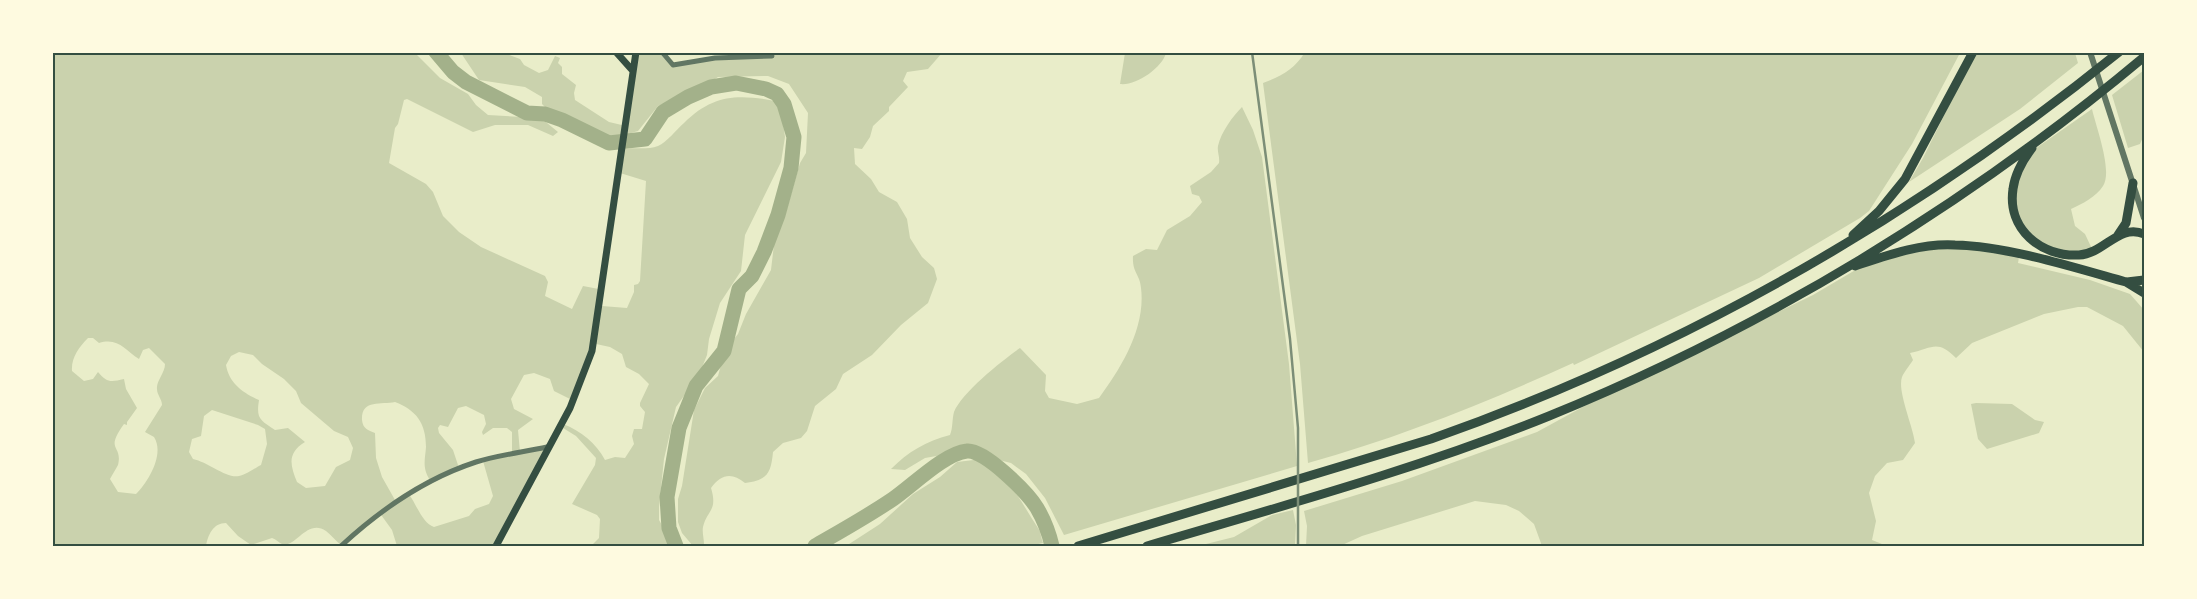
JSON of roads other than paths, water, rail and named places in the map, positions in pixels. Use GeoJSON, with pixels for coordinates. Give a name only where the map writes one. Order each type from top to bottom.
{"type":"FeatureCollection","features":[{"type":"Feature","properties":{"kind":"highway"},"geometry":{"type":"LineString","coordinates":[[1834,251],[1879,211],[1896,192],[1928,139],[1972,52]]}},
{"type":"Feature","properties":{"kind":"highway"},"geometry":{"type":"LineString","coordinates":[[1078,546],[1431,439],[1488,419],[1616,365],[1712,320],[1834,251],[1938,186],[2078,86],[2119,52]]}},
{"type":"Feature","properties":{"kind":"highway"},"geometry":{"type":"LineString","coordinates":[[1147,546],[1383,476],[1548,416],[1694,349],[1772,310],[1843,270],[1973,186],[2037,141],[2144,57]]}},
{"type":"Feature","properties":{"kind":"highway"},"geometry":{"type":"LineString","coordinates":[[2037,141],[2020,168],[2013,189],[2016,217],[2029,238],[2048,251],[2081,255],[2101,249],[2118,236],[2130,231],[2144,234]]}},
{"type":"Feature","properties":{"kind":"highway"},"geometry":{"type":"LineString","coordinates":[[2118,236],[2126,223],[2133,183]]}},
{"type":"Feature","properties":{"kind":"highway"},"geometry":{"type":"LineString","coordinates":[[1843,270],[1902,251],[1954,244],[2017,254],[2126,282],[2144,293]]}},
{"type":"Feature","properties":{"kind":"highway"},"geometry":{"type":"LineString","coordinates":[[2126,282],[2144,280]]}},
{"type":"Feature","properties":{"kind":"main road"},"geometry":{"type":"LineString","coordinates":[[616,52],[633,71]]}},
{"type":"Feature","properties":{"kind":"main road"},"geometry":{"type":"LineString","coordinates":[[496,546],[547,447],[570,408],[592,351],[636,52]]}},
{"type":"Feature","properties":{"kind":"street"},"geometry":{"type":"LineString","coordinates":[[662,52],[673,65],[715,58],[772,56]]}},
{"type":"Feature","properties":{"kind":"street"},"geometry":{"type":"LineString","coordinates":[[2090,52],[2144,218]]}},
{"type":"Feature","properties":{"kind":"street"},"geometry":{"type":"LineString","coordinates":[[341,546],[384,509],[435,478],[478,462],[547,447]]}},
{"type":"Feature","properties":{"kind":"waterway"},"geometry":{"type":"LineString","coordinates":[[436,52],[453,72],[466,82],[527,113],[545,114],[562,120],[609,143],[645,139],[663,112],[688,97],[711,87],[736,83],[766,89],[777,94],[784,104],[794,137],[791,168],[778,215],[764,252],[752,276],[739,289],[724,351],[696,386],[679,428],[667,497],[669,528],[676,546]]}},
{"type":"Feature","properties":{"kind":"waterway"},"geometry":{"type":"LineString","coordinates":[[815,546],[893,499],[939,464],[958,453],[967,451],[975,452],[994,464],[1025,492],[1040,513],[1052,546]]}},
{"type":"Feature","properties":{"kind":"railway"},"geometry":{"type":"LineString","coordinates":[[1252,52],[1290,339],[1298,428],[1298,546]]}}]}
